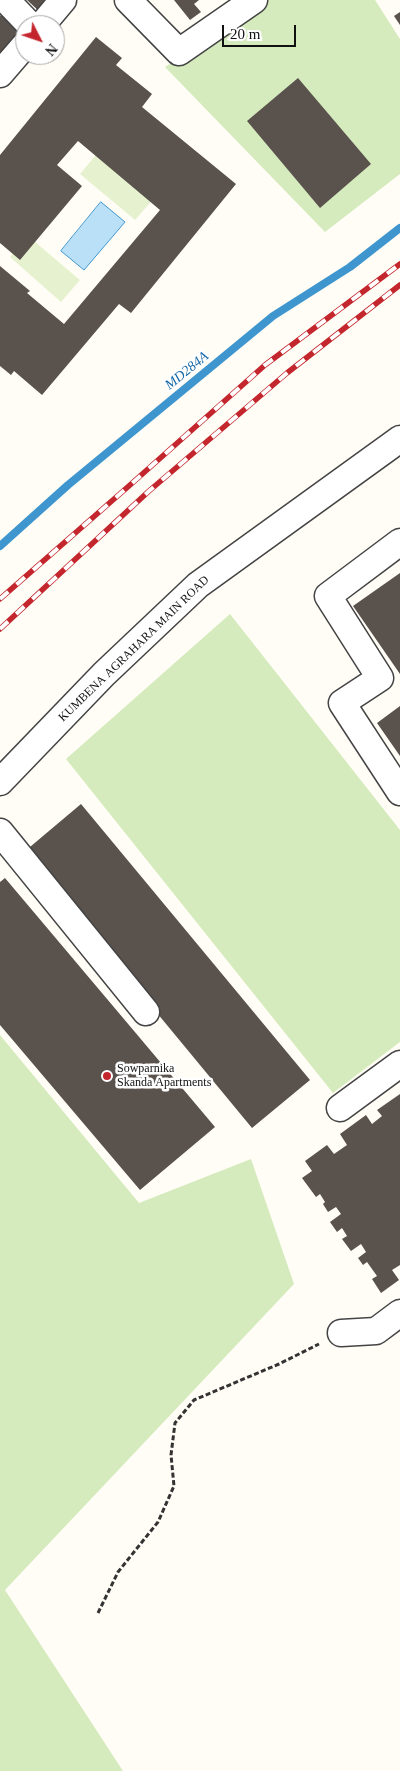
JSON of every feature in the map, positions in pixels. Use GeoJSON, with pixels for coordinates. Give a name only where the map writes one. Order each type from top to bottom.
{"type":"FeatureCollection","features":[{"type":"Feature","properties":{"kind":"street"},"geometry":{"type":"LineString","coordinates":[[6,0],[20,15]]}},
{"type":"Feature","properties":{"kind":"street"},"geometry":{"type":"LineString","coordinates":[[50,15],[63,0]]}},
{"type":"Feature","properties":{"kind":"street"},"geometry":{"type":"LineString","coordinates":[[128,0],[179,52],[254,0]]}},
{"type":"Feature","properties":{"kind":"street"},"geometry":{"type":"LineString","coordinates":[[0,74],[15,57]]}},
{"type":"Feature","properties":{"kind":"street","name":"KUMBENA AGRAHARA MAIN ROAD"},"geometry":{"type":"LineString","coordinates":[[0,782],[104,674],[198,585],[400,439]]}},
{"type":"Feature","properties":{"kind":"street"},"geometry":{"type":"LineString","coordinates":[[400,542],[328,596],[380,678],[342,703],[400,792]]}},
{"type":"Feature","properties":{"kind":"street"},"geometry":{"type":"LineString","coordinates":[[0,832],[146,1012]]}},
{"type":"Feature","properties":{"kind":"street"},"geometry":{"type":"LineString","coordinates":[[340,1108],[400,1064]]}},
{"type":"Feature","properties":{"kind":"street"},"geometry":{"type":"LineString","coordinates":[[341,1333],[376,1331],[400,1313]]}},
{"type":"Feature","properties":{"kind":"path"},"geometry":{"type":"LineString","coordinates":[[98,1613],[118,1572],[158,1522],[174,1486],[171,1455],[175,1422],[194,1400],[279,1364],[341,1333]]}},
{"type":"Feature","properties":{"kind":"green space"},"geometry":{"type":"Polygon","coordinates":[[[269,0],[375,0],[400,39],[400,174],[325,232],[165,67],[269,0]]]}},
{"type":"Feature","properties":{"kind":"green space"},"geometry":{"type":"Polygon","coordinates":[[[101,149],[156,196],[135,220],[80,174],[101,149]]]}},
{"type":"Feature","properties":{"kind":"green space"},"geometry":{"type":"Polygon","coordinates":[[[28,236],[80,280],[61,302],[10,257],[28,236]]]}},
{"type":"Feature","properties":{"kind":"green space"},"geometry":{"type":"Polygon","coordinates":[[[230,614],[400,830],[400,1042],[333,1093],[66,759],[230,614]]]}},
{"type":"Feature","properties":{"kind":"green space"},"geometry":{"type":"Polygon","coordinates":[[[0,1035],[139,1203],[251,1159],[294,1284],[5,1590],[123,1771],[0,1771],[0,1035]]]}},
{"type":"Feature","properties":{"kind":"water"},"geometry":{"type":"Polygon","coordinates":[[[101,202],[125,222],[84,270],[61,251],[101,202]]]}},
{"type":"Feature","properties":{"kind":"building"},"geometry":{"type":"Polygon","coordinates":[[[27,0],[55,0],[42,14],[27,0]]]}},
{"type":"Feature","properties":{"kind":"building"},"geometry":{"type":"Polygon","coordinates":[[[174,0],[199,0],[194,4],[201,12],[190,20],[174,0]]]}},
{"type":"Feature","properties":{"kind":"building"},"geometry":{"type":"Polygon","coordinates":[[[400,12],[400,25],[394,16],[400,12]]]}},
{"type":"Feature","properties":{"kind":"building"},"geometry":{"type":"Polygon","coordinates":[[[2,14],[15,26],[15,46],[0,63],[0,16],[2,14]]]}},
{"type":"Feature","properties":{"kind":"building"},"geometry":{"type":"Polygon","coordinates":[[[96,37],[122,58],[116,65],[152,94],[142,107],[236,184],[131,313],[119,304],[42,395],[14,371],[11,375],[0,366],[0,266],[30,291],[27,293],[64,324],[160,210],[78,141],[57,165],[82,186],[20,260],[0,243],[0,155],[96,37]]]}},
{"type":"Feature","properties":{"kind":"building"},"geometry":{"type":"Polygon","coordinates":[[[298,78],[371,164],[320,208],[247,121],[298,78]]]}},
{"type":"Feature","properties":{"kind":"building"},"geometry":{"type":"Polygon","coordinates":[[[400,573],[400,674],[353,606],[400,573]]]}},
{"type":"Feature","properties":{"kind":"building"},"geometry":{"type":"Polygon","coordinates":[[[400,706],[400,756],[377,723],[400,706]]]}},
{"type":"Feature","properties":{"kind":"building"},"geometry":{"type":"Polygon","coordinates":[[[81,804],[310,1080],[252,1128],[24,852],[81,804]]]}},
{"type":"Feature","properties":{"kind":"building","name":"Sowparnika Skanda Apartments"},"geometry":{"type":"Polygon","coordinates":[[[5,878],[215,1127],[140,1190],[0,1025],[0,882],[5,878]]]}},
{"type":"Feature","properties":{"kind":"building"},"geometry":{"type":"Polygon","coordinates":[[[400,1094],[400,1265],[392,1270],[399,1280],[381,1293],[372,1279],[377,1276],[367,1262],[363,1265],[358,1258],[366,1252],[361,1244],[351,1251],[342,1239],[347,1236],[342,1228],[337,1232],[330,1222],[341,1214],[336,1207],[328,1212],[320,1194],[316,1197],[302,1178],[312,1171],[305,1161],[327,1145],[334,1154],[347,1145],[340,1134],[366,1115],[372,1124],[382,1116],[377,1110],[400,1094]]]}},
{"type":"Feature","properties":{"kind":"waterway","name":"MD284A"},"geometry":{"type":"LineString","coordinates":[[0,546],[68,485],[273,316],[350,267],[400,228]]}},
{"type":"Feature","properties":{"kind":"railway"},"geometry":{"type":"LineString","coordinates":[[0,599],[265,365],[400,264]]}},
{"type":"Feature","properties":{"kind":"railway"},"geometry":{"type":"LineString","coordinates":[[0,629],[149,491],[287,373],[400,285]]}},
{"type":"Feature","properties":{"kind":"place","name":"Sowparnika Skanda Apartments"},"geometry":{"type":"Point","coordinates":[107,1076]}}]}
